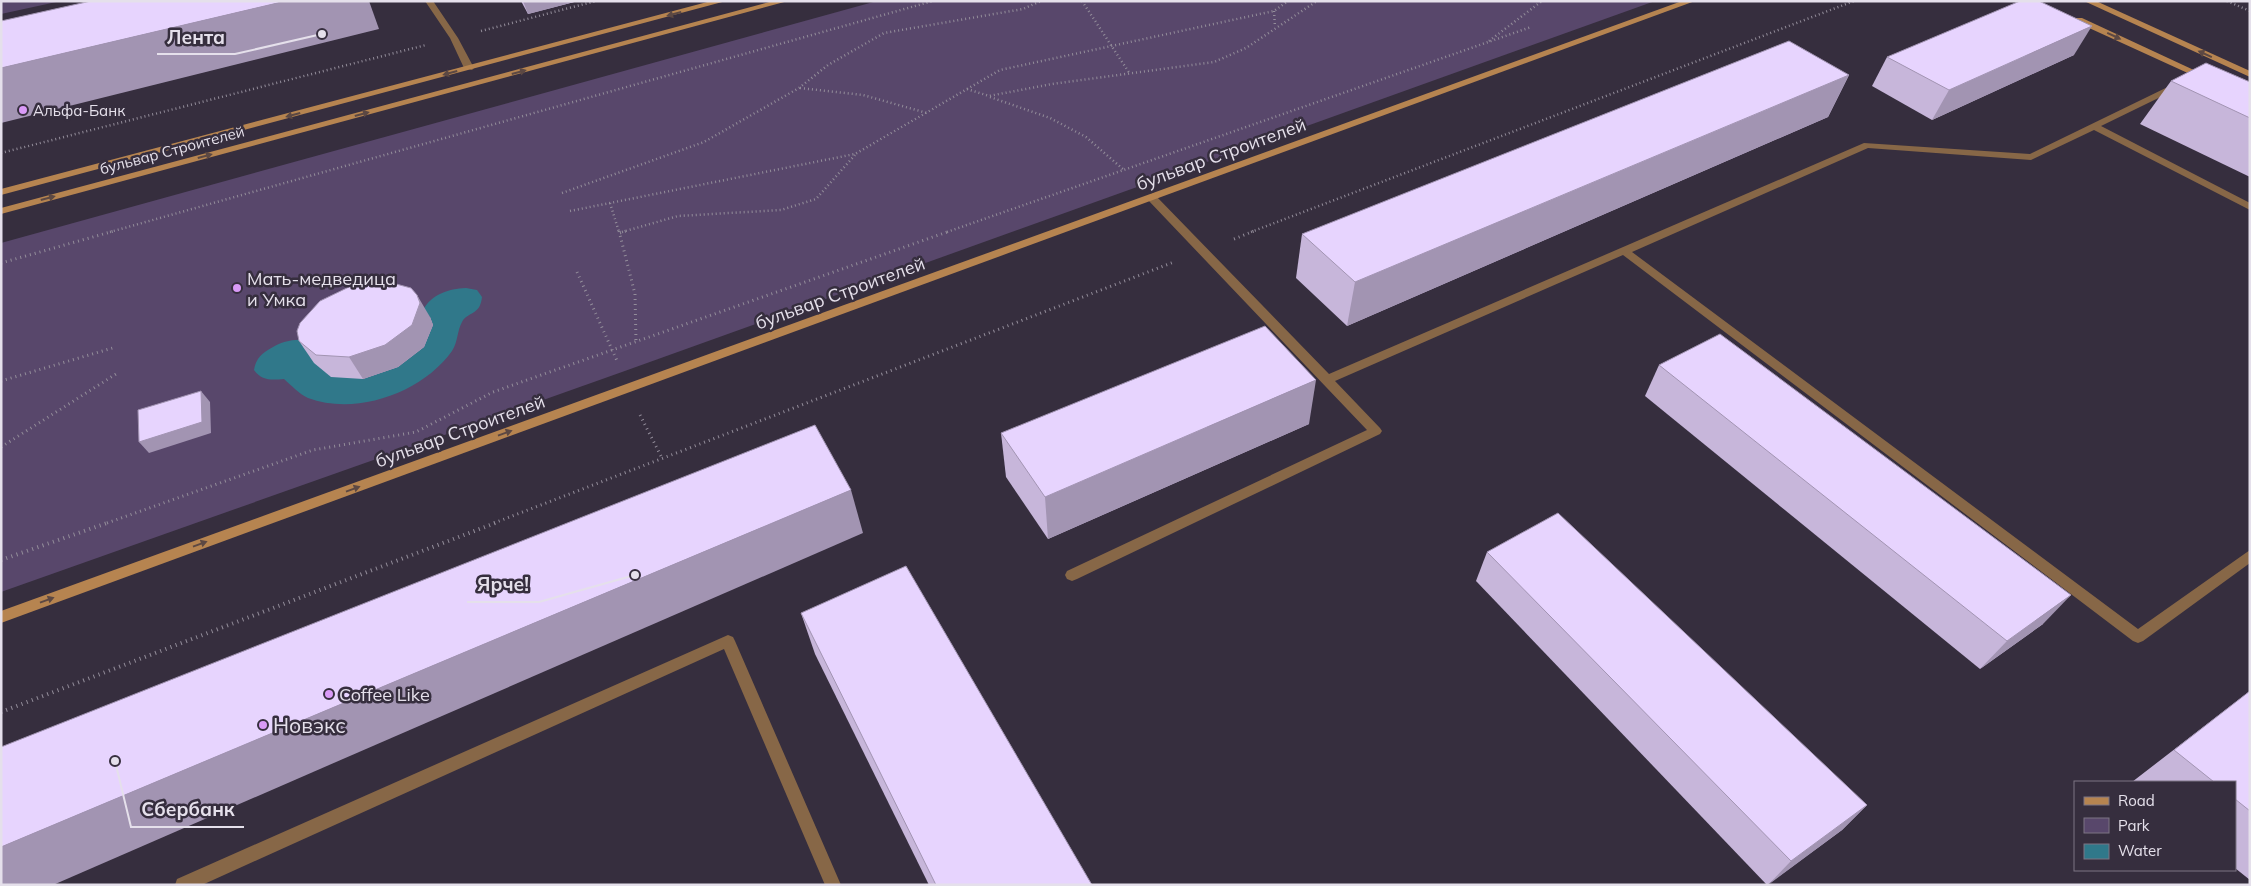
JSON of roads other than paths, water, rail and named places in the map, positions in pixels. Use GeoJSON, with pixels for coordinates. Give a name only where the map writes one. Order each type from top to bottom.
{"type":"FeatureCollection","features":[{"type":"Feature","properties":{"kind":"main road","name":"бульвар Строителей"},"geometry":{"type":"LineString","coordinates":[[1,192],[722,1]]}},
{"type":"Feature","properties":{"kind":"main road","name":"бульвар Строителей"},"geometry":{"type":"LineString","coordinates":[[1,211],[784,1]]}},
{"type":"Feature","properties":{"kind":"main road","name":"бульвар Строителей"},"geometry":{"type":"LineString","coordinates":[[1,617],[1691,1]]}},
{"type":"Feature","properties":{"kind":"main road"},"geometry":{"type":"LineString","coordinates":[[2088,1],[2250,74]]}},
{"type":"Feature","properties":{"kind":"main road"},"geometry":{"type":"LineString","coordinates":[[2073,18],[2215,82]]}},
{"type":"Feature","properties":{"kind":"lane"},"geometry":{"type":"LineString","coordinates":[[429,1],[454,38],[469,68]]}},
{"type":"Feature","properties":{"kind":"lane"},"geometry":{"type":"LineString","coordinates":[[1327,380],[1867,145],[2031,157],[2198,74]]}},
{"type":"Feature","properties":{"kind":"lane"},"geometry":{"type":"LineString","coordinates":[[2093,126],[2250,207]]}},
{"type":"Feature","properties":{"kind":"lane"},"geometry":{"type":"LineString","coordinates":[[1072,575],[1376,431],[1152,198]]}},
{"type":"Feature","properties":{"kind":"lane"},"geometry":{"type":"LineString","coordinates":[[1624,251],[2138,637],[2250,555]]}},
{"type":"Feature","properties":{"kind":"lane"},"geometry":{"type":"LineString","coordinates":[[183,885],[728,641],[833,885]]}},
{"type":"Feature","properties":{"kind":"water"},"geometry":{"type":"Polygon","coordinates":[[[466,288],[477,290],[482,297],[481,303],[462,322],[452,351],[424,379],[387,397],[347,404],[327,403],[308,398],[298,392],[284,379],[264,378],[254,370],[258,359],[266,351],[291,340],[308,342],[333,357],[363,379],[398,367],[424,347],[433,325],[430,317],[423,310],[431,300],[441,293],[466,288]]]}},
{"type":"Feature","properties":{"kind":"place","name":"Лента"},"geometry":{"type":"Point","coordinates":[322,34]}},
{"type":"Feature","properties":{"kind":"place","name":"Альфа-Банк"},"geometry":{"type":"Point","coordinates":[23,110]}},
{"type":"Feature","properties":{"kind":"place","name":"Мать-медведица и Умка"},"geometry":{"type":"Point","coordinates":[237,288]}},
{"type":"Feature","properties":{"kind":"place","name":"Ярче!"},"geometry":{"type":"Point","coordinates":[635,575]}},
{"type":"Feature","properties":{"kind":"place","name":"Coffee Like"},"geometry":{"type":"Point","coordinates":[329,694]}},
{"type":"Feature","properties":{"kind":"place","name":"Новэкс"},"geometry":{"type":"Point","coordinates":[263,725]}},
{"type":"Feature","properties":{"kind":"place","name":"Сбербанк"},"geometry":{"type":"Point","coordinates":[115,761]}}]}
